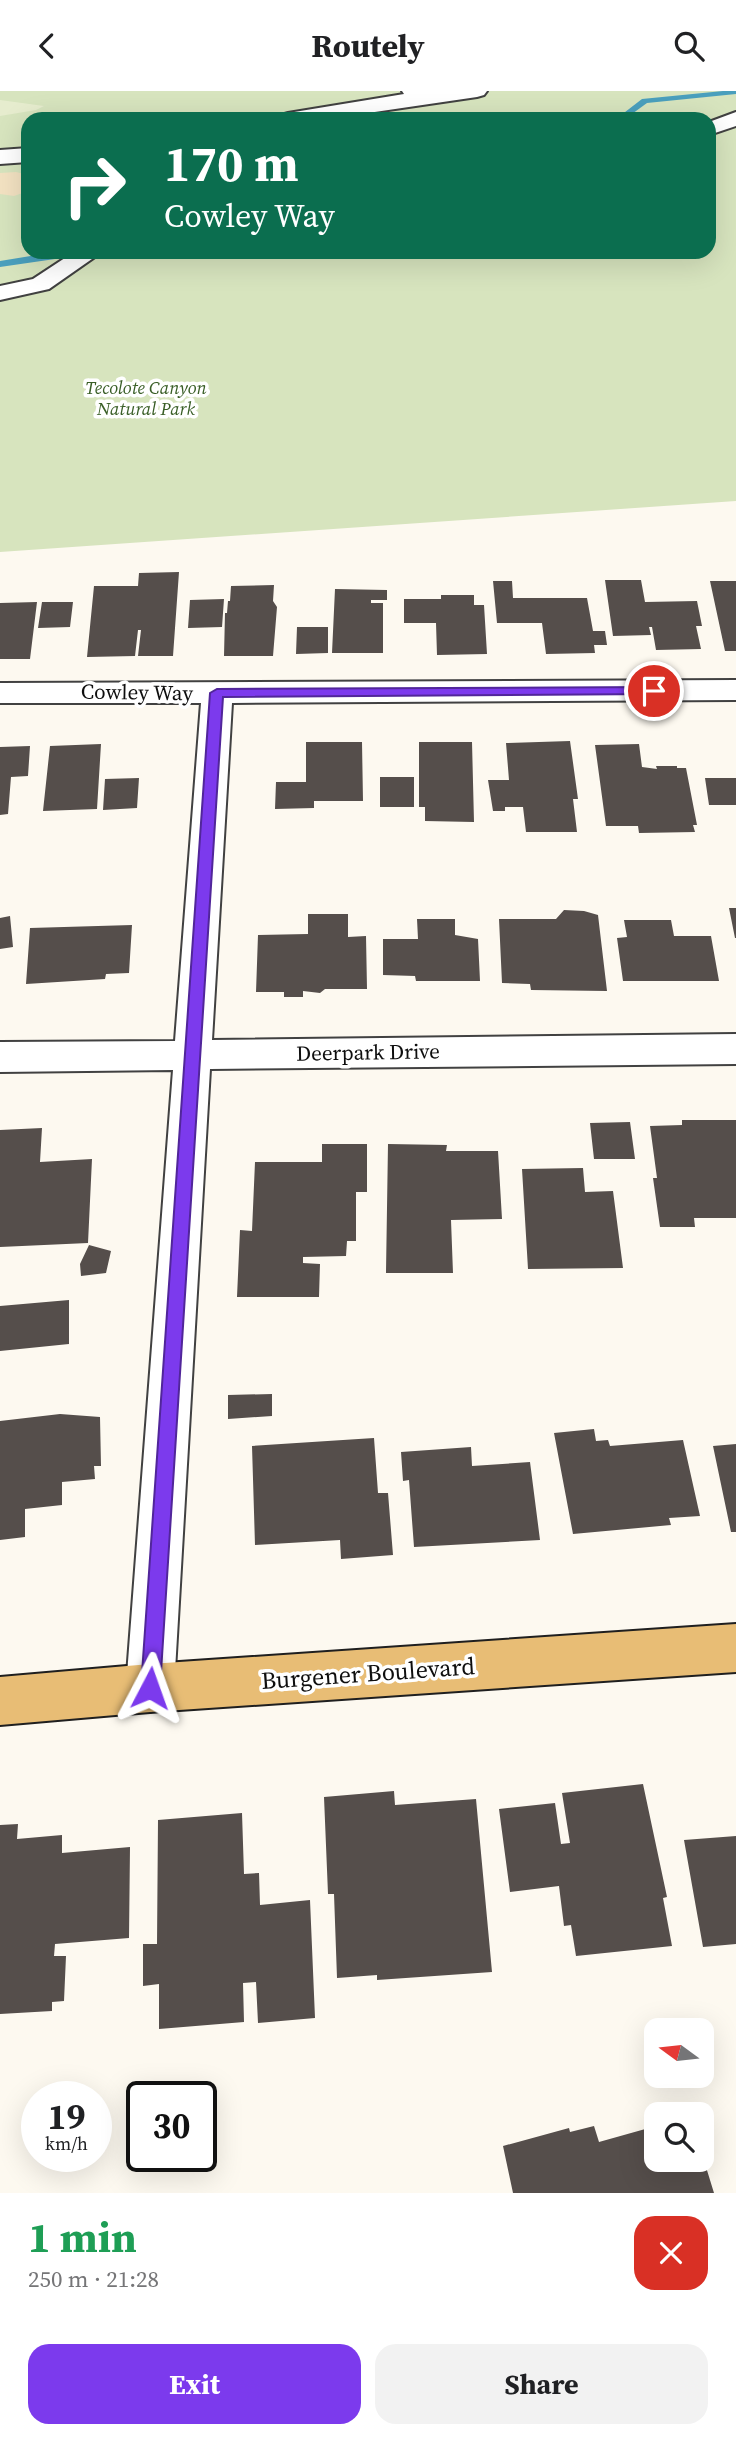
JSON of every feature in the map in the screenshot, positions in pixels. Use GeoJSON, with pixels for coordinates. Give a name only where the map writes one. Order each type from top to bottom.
{"type":"FeatureCollection","features":[{"type":"Feature","properties":{"kind":"main road","name":"Burgener Boulevard"},"geometry":{"type":"LineString","coordinates":[[0,1701],[150,1688],[736,1649]]}},
{"type":"Feature","properties":{"kind":"street"},"geometry":{"type":"LineString","coordinates":[[325,112],[415,95],[477,91]]}},
{"type":"Feature","properties":{"kind":"street"},"geometry":{"type":"LineString","coordinates":[[716,126],[736,118]]}},
{"type":"Feature","properties":{"kind":"street"},"geometry":{"type":"LineString","coordinates":[[0,157],[21,156]]}},
{"type":"Feature","properties":{"kind":"street"},"geometry":{"type":"LineString","coordinates":[[0,293],[41,284],[79,259]]}},
{"type":"Feature","properties":{"kind":"street","name":"Cowley Way"},"geometry":{"type":"LineString","coordinates":[[0,693],[736,690]]}},
{"type":"Feature","properties":{"kind":"street"},"geometry":{"type":"LineString","coordinates":[[150,1688],[217,693]]}},
{"type":"Feature","properties":{"kind":"street","name":"Deerpark Drive"},"geometry":{"type":"LineString","coordinates":[[0,1057],[736,1049]]}},
{"type":"Feature","properties":{"kind":"green space","name":"Tecolote Canyon Natural Park"},"geometry":{"type":"Polygon","coordinates":[[[0,91],[736,91],[736,501],[0,552],[0,91]]]}},
{"type":"Feature","properties":{"kind":"green space"},"geometry":{"type":"Polygon","coordinates":[[[0,100],[44,106],[36,110],[0,116],[0,100]]]}},
{"type":"Feature","properties":{"kind":"sand"},"geometry":{"type":"Polygon","coordinates":[[[0,173],[21,173],[21,194],[14,196],[0,194],[0,173]]]}},
{"type":"Feature","properties":{"kind":"building"},"geometry":{"type":"Polygon","coordinates":[[[179,572],[173,656],[138,656],[141,630],[138,630],[135,656],[87,657],[94,586],[138,586],[139,573],[179,572]]]}},
{"type":"Feature","properties":{"kind":"building"},"geometry":{"type":"Polygon","coordinates":[[[605,580],[641,580],[645,602],[697,601],[702,626],[696,626],[701,649],[656,650],[652,627],[649,627],[651,635],[613,636],[605,580]]]}},
{"type":"Feature","properties":{"kind":"building"},"geometry":{"type":"Polygon","coordinates":[[[493,581],[512,581],[513,598],[587,598],[593,631],[605,631],[607,645],[594,645],[595,653],[546,654],[542,623],[497,623],[493,581]]]}},
{"type":"Feature","properties":{"kind":"building"},"geometry":{"type":"Polygon","coordinates":[[[710,581],[736,581],[736,651],[725,651],[710,581]]]}},
{"type":"Feature","properties":{"kind":"building"},"geometry":{"type":"Polygon","coordinates":[[[274,585],[273,601],[277,607],[273,656],[224,656],[225,613],[230,601],[231,586],[274,585]]]}},
{"type":"Feature","properties":{"kind":"building"},"geometry":{"type":"Polygon","coordinates":[[[335,589],[387,590],[387,600],[371,600],[371,603],[383,603],[383,653],[332,653],[335,589]]]}},
{"type":"Feature","properties":{"kind":"building"},"geometry":{"type":"Polygon","coordinates":[[[441,595],[474,595],[474,605],[484,605],[487,654],[437,655],[436,623],[404,623],[404,599],[441,599],[441,595]]]}},
{"type":"Feature","properties":{"kind":"building"},"geometry":{"type":"Polygon","coordinates":[[[224,599],[222,627],[188,628],[190,600],[224,599]]]}},
{"type":"Feature","properties":{"kind":"building"},"geometry":{"type":"Polygon","coordinates":[[[37,602],[30,659],[0,659],[0,603],[37,602]]]}},
{"type":"Feature","properties":{"kind":"building"},"geometry":{"type":"Polygon","coordinates":[[[42,602],[73,602],[70,627],[38,628],[42,602]]]}},
{"type":"Feature","properties":{"kind":"building"},"geometry":{"type":"Polygon","coordinates":[[[297,627],[328,627],[328,653],[296,654],[297,627]]]}},
{"type":"Feature","properties":{"kind":"building"},"geometry":{"type":"Polygon","coordinates":[[[570,741],[578,799],[573,799],[577,832],[526,832],[523,807],[505,807],[505,811],[493,811],[488,780],[509,780],[506,743],[570,741]]]}},
{"type":"Feature","properties":{"kind":"building"},"geometry":{"type":"Polygon","coordinates":[[[306,742],[362,742],[363,801],[314,801],[314,808],[275,809],[276,782],[306,782],[306,742]]]}},
{"type":"Feature","properties":{"kind":"building"},"geometry":{"type":"Polygon","coordinates":[[[419,742],[472,742],[474,822],[425,821],[425,807],[419,807],[419,742]]]}},
{"type":"Feature","properties":{"kind":"building"},"geometry":{"type":"Polygon","coordinates":[[[101,744],[97,809],[43,811],[50,746],[101,744]]]}},
{"type":"Feature","properties":{"kind":"building"},"geometry":{"type":"Polygon","coordinates":[[[639,744],[642,767],[686,768],[697,825],[693,825],[695,832],[639,833],[638,826],[606,826],[595,745],[639,744]]]}},
{"type":"Feature","properties":{"kind":"building"},"geometry":{"type":"Polygon","coordinates":[[[30,746],[28,776],[11,777],[8,814],[0,815],[0,747],[30,746]]]}},
{"type":"Feature","properties":{"kind":"building"},"geometry":{"type":"Polygon","coordinates":[[[380,777],[414,777],[414,807],[380,807],[380,777]]]}},
{"type":"Feature","properties":{"kind":"building"},"geometry":{"type":"Polygon","coordinates":[[[139,778],[137,808],[103,810],[105,779],[139,778]]]}},
{"type":"Feature","properties":{"kind":"building"},"geometry":{"type":"Polygon","coordinates":[[[705,778],[736,778],[736,805],[709,805],[705,778]]]}},
{"type":"Feature","properties":{"kind":"building"},"geometry":{"type":"Polygon","coordinates":[[[729,908],[736,908],[736,938],[735,938],[729,908]]]}},
{"type":"Feature","properties":{"kind":"building"},"geometry":{"type":"Polygon","coordinates":[[[564,910],[598,915],[607,991],[531,990],[530,984],[502,983],[499,919],[556,919],[564,910]]]}},
{"type":"Feature","properties":{"kind":"building"},"geometry":{"type":"Polygon","coordinates":[[[308,914],[348,914],[348,937],[366,936],[367,989],[325,989],[320,993],[303,991],[303,997],[284,997],[284,992],[256,992],[258,935],[308,934],[308,914]]]}},
{"type":"Feature","properties":{"kind":"building"},"geometry":{"type":"Polygon","coordinates":[[[10,916],[13,947],[0,949],[0,918],[10,916]]]}},
{"type":"Feature","properties":{"kind":"building"},"geometry":{"type":"Polygon","coordinates":[[[417,919],[455,919],[455,935],[478,939],[480,981],[416,981],[415,976],[383,975],[383,939],[418,939],[417,919]]]}},
{"type":"Feature","properties":{"kind":"building"},"geometry":{"type":"Polygon","coordinates":[[[624,920],[671,920],[674,936],[711,936],[719,981],[623,981],[617,938],[627,937],[624,920]]]}},
{"type":"Feature","properties":{"kind":"building"},"geometry":{"type":"Polygon","coordinates":[[[132,925],[129,973],[106,974],[105,979],[26,984],[30,928],[132,925]]]}},
{"type":"Feature","properties":{"kind":"building"},"geometry":{"type":"Polygon","coordinates":[[[682,1120],[736,1120],[736,1218],[694,1218],[695,1227],[660,1227],[653,1178],[657,1178],[650,1126],[682,1125],[682,1120]]]}},
{"type":"Feature","properties":{"kind":"building"},"geometry":{"type":"Polygon","coordinates":[[[630,1122],[635,1159],[594,1159],[590,1123],[630,1122]]]}},
{"type":"Feature","properties":{"kind":"building"},"geometry":{"type":"Polygon","coordinates":[[[42,1128],[40,1162],[92,1159],[88,1243],[0,1247],[0,1130],[42,1128]]]}},
{"type":"Feature","properties":{"kind":"building"},"geometry":{"type":"Polygon","coordinates":[[[322,1144],[367,1144],[367,1192],[356,1192],[356,1241],[347,1241],[346,1256],[303,1257],[303,1263],[320,1264],[319,1297],[237,1297],[240,1230],[252,1231],[255,1162],[322,1162],[322,1144]]]}},
{"type":"Feature","properties":{"kind":"building"},"geometry":{"type":"Polygon","coordinates":[[[388,1144],[447,1145],[446,1151],[498,1151],[502,1219],[451,1220],[453,1273],[386,1273],[388,1144]]]}},
{"type":"Feature","properties":{"kind":"building"},"geometry":{"type":"Polygon","coordinates":[[[583,1168],[585,1192],[613,1191],[623,1268],[528,1269],[522,1169],[583,1168]]]}},
{"type":"Feature","properties":{"kind":"building"},"geometry":{"type":"Polygon","coordinates":[[[89,1245],[111,1251],[106,1273],[81,1276],[80,1264],[89,1245]]]}},
{"type":"Feature","properties":{"kind":"building"},"geometry":{"type":"Polygon","coordinates":[[[69,1300],[69,1344],[0,1351],[0,1306],[69,1300]]]}},
{"type":"Feature","properties":{"kind":"building"},"geometry":{"type":"Polygon","coordinates":[[[272,1394],[272,1416],[228,1419],[228,1395],[272,1394]]]}},
{"type":"Feature","properties":{"kind":"building"},"geometry":{"type":"Polygon","coordinates":[[[60,1414],[100,1417],[101,1466],[94,1466],[95,1479],[62,1482],[62,1505],[25,1509],[25,1537],[0,1540],[0,1421],[60,1414]]]}},
{"type":"Feature","properties":{"kind":"building"},"geometry":{"type":"Polygon","coordinates":[[[594,1429],[596,1441],[608,1440],[610,1446],[683,1440],[700,1516],[669,1518],[671,1525],[573,1534],[554,1433],[594,1429]]]}},
{"type":"Feature","properties":{"kind":"building"},"geometry":{"type":"Polygon","coordinates":[[[374,1438],[378,1493],[388,1493],[393,1555],[341,1559],[340,1540],[255,1545],[252,1446],[374,1438]]]}},
{"type":"Feature","properties":{"kind":"building"},"geometry":{"type":"Polygon","coordinates":[[[736,1444],[736,1532],[731,1532],[713,1446],[736,1444]]]}},
{"type":"Feature","properties":{"kind":"building"},"geometry":{"type":"Polygon","coordinates":[[[471,1447],[472,1466],[530,1462],[540,1540],[414,1547],[409,1480],[403,1481],[401,1452],[471,1447]]]}},
{"type":"Feature","properties":{"kind":"building"},"geometry":{"type":"Polygon","coordinates":[[[643,1784],[667,1897],[663,1898],[672,1946],[576,1956],[571,1925],[564,1926],[559,1886],[510,1892],[499,1809],[555,1803],[561,1844],[570,1843],[562,1793],[643,1784]]]}},
{"type":"Feature","properties":{"kind":"building"},"geometry":{"type":"Polygon","coordinates":[[[394,1791],[395,1805],[476,1799],[492,1972],[377,1980],[377,1975],[337,1978],[334,1894],[328,1894],[324,1797],[394,1791]]]}},
{"type":"Feature","properties":{"kind":"building"},"geometry":{"type":"Polygon","coordinates":[[[242,1813],[244,1874],[259,1873],[260,1905],[310,1900],[315,2018],[258,2023],[256,1982],[243,1983],[244,2022],[159,2029],[159,1984],[143,1986],[143,1944],[157,1944],[158,1820],[242,1813]]]}},
{"type":"Feature","properties":{"kind":"building"},"geometry":{"type":"Polygon","coordinates":[[[18,1824],[17,1839],[62,1835],[62,1853],[130,1847],[129,1938],[55,1944],[54,1956],[66,1956],[64,2001],[52,2002],[52,2011],[0,2014],[0,1825],[18,1824]]]}},
{"type":"Feature","properties":{"kind":"building"},"geometry":{"type":"Polygon","coordinates":[[[736,1836],[736,1944],[703,1947],[684,1840],[736,1836]]]}},
{"type":"Feature","properties":{"kind":"building"},"geometry":{"type":"Polygon","coordinates":[[[594,2126],[599,2142],[644,2129],[644,2172],[708,2172],[714,2193],[513,2193],[503,2146],[569,2128],[570,2132],[594,2126]]]}},
{"type":"Feature","properties":{"kind":"waterway"},"geometry":{"type":"LineString","coordinates":[[630,112],[645,101],[736,92]]}},
{"type":"Feature","properties":{"kind":"waterway"},"geometry":{"type":"LineString","coordinates":[[0,264],[34,259]]}},
{"type":"Feature","properties":{"kind":"route"},"geometry":{"type":"LineString","coordinates":[[150,1688],[217,693],[654,691]]}}]}
